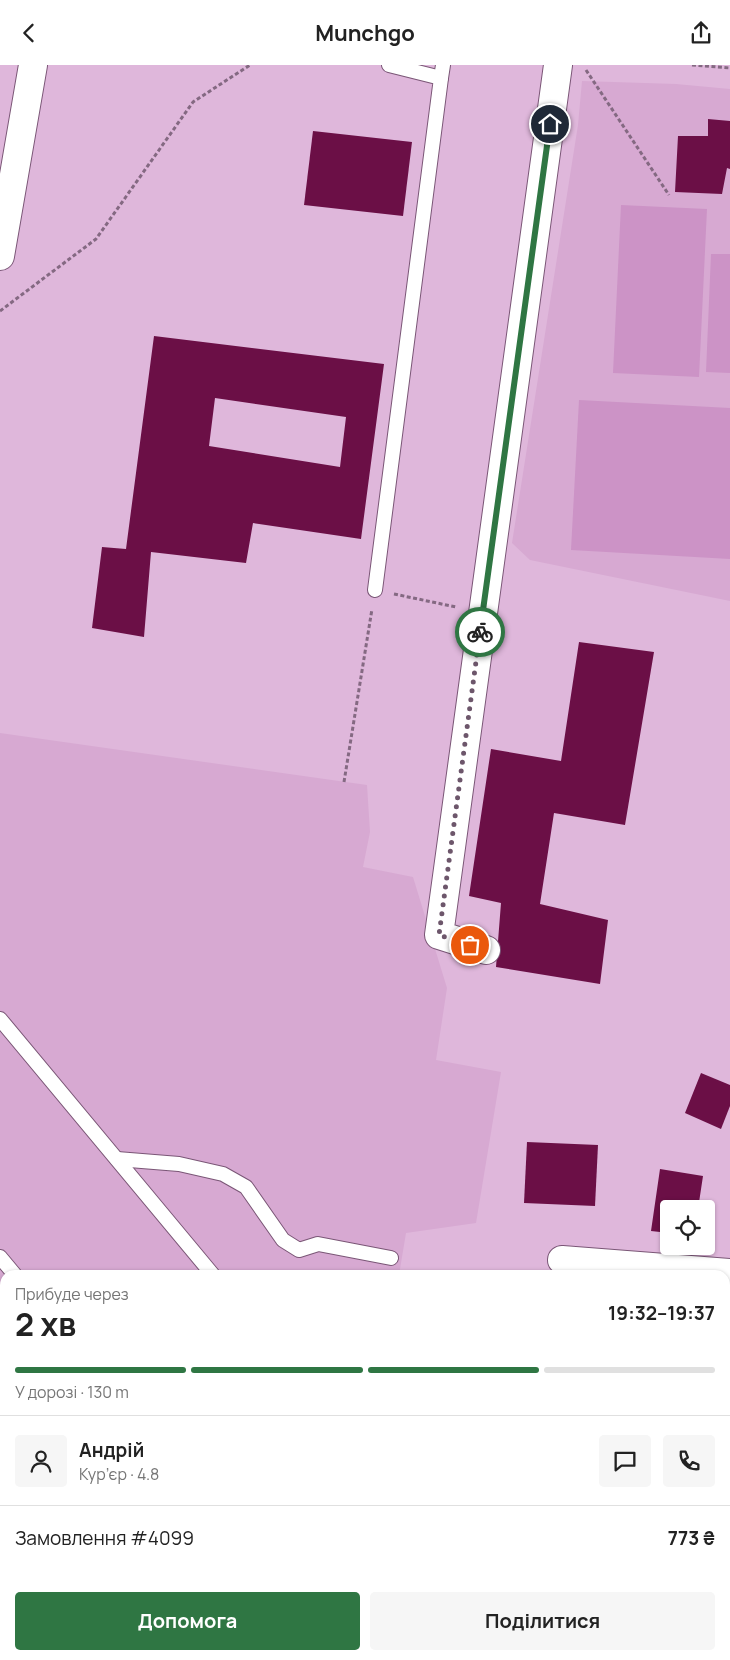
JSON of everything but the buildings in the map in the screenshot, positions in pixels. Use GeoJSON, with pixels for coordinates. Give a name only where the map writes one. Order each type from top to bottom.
{"type":"FeatureCollection","features":[{"type":"Feature","properties":{"kind":"street"},"geometry":{"type":"LineString","coordinates":[[0,256],[33,65]]}},
{"type":"Feature","properties":{"kind":"street"},"geometry":{"type":"LineString","coordinates":[[486,949],[439,935],[558,65]]}},
{"type":"Feature","properties":{"kind":"street"},"geometry":{"type":"LineString","coordinates":[[562,1260],[691,1270]]}},
{"type":"Feature","properties":{"kind":"lane"},"geometry":{"type":"LineString","coordinates":[[375,590],[442,71],[389,65]]}},
{"type":"Feature","properties":{"kind":"lane"},"geometry":{"type":"LineString","coordinates":[[0,1019],[209,1270]]}},
{"type":"Feature","properties":{"kind":"lane"},"geometry":{"type":"LineString","coordinates":[[117,1159],[179,1164],[223,1174],[246,1187],[282,1240],[299,1250],[318,1243],[391,1258]]}},
{"type":"Feature","properties":{"kind":"lane"},"geometry":{"type":"LineString","coordinates":[[0,1257],[12,1270]]}},
{"type":"Feature","properties":{"kind":"path"},"geometry":{"type":"LineString","coordinates":[[0,311],[96,239],[193,102],[250,65]]}},
{"type":"Feature","properties":{"kind":"path"},"geometry":{"type":"LineString","coordinates":[[583,65],[669,195]]}},
{"type":"Feature","properties":{"kind":"path"},"geometry":{"type":"LineString","coordinates":[[692,65],[730,67]]}},
{"type":"Feature","properties":{"kind":"path"},"geometry":{"type":"LineString","coordinates":[[344,782],[375,590],[483,612]]}},
{"type":"Feature","properties":{"kind":"shaded area"},"geometry":{"type":"Polygon","coordinates":[[[582,81],[676,84],[730,89],[730,601],[530,560],[512,543],[578,125],[582,81]]]}},
{"type":"Feature","properties":{"kind":"shaded area"},"geometry":{"type":"Polygon","coordinates":[[[621,205],[707,209],[699,377],[613,373],[621,205]]]}},
{"type":"Feature","properties":{"kind":"shaded area"},"geometry":{"type":"Polygon","coordinates":[[[711,254],[730,254],[730,373],[706,372],[711,254]]]}},
{"type":"Feature","properties":{"kind":"shaded area"},"geometry":{"type":"Polygon","coordinates":[[[579,400],[730,408],[730,559],[571,550],[579,400]]]}},
{"type":"Feature","properties":{"kind":"shaded area"},"geometry":{"type":"Polygon","coordinates":[[[0,733],[367,785],[370,832],[363,867],[413,877],[447,988],[436,1060],[501,1072],[476,1223],[406,1233],[400,1270],[0,1270],[0,733]]]}},
{"type":"Feature","properties":{"kind":"way so far"},"geometry":{"type":"LineString","coordinates":[[470,945],[439,935],[480,632]]}},
{"type":"Feature","properties":{"kind":"route"},"geometry":{"type":"LineString","coordinates":[[480,632],[550,124]]}}]}
